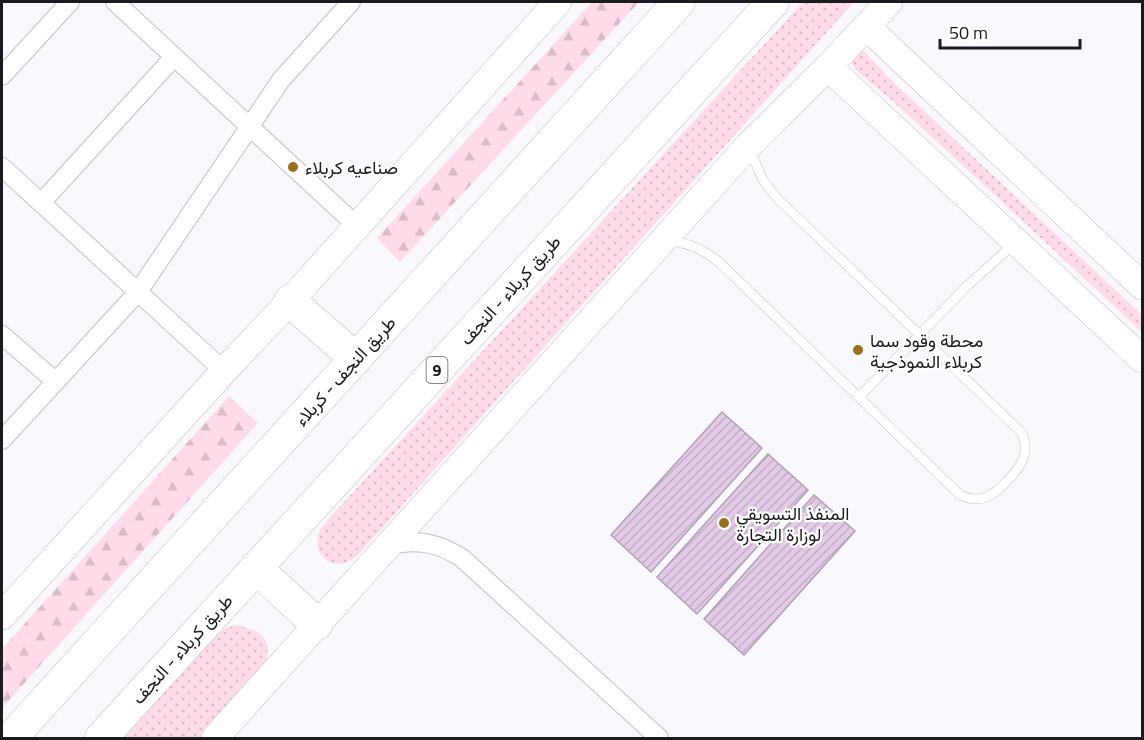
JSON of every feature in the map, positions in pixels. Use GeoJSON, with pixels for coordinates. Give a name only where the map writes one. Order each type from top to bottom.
{"type":"FeatureCollection","features":[{"type":"Feature","properties":{"kind":"highway","name":"طريق النجف - كربلاء"},"geometry":{"type":"LineString","coordinates":[[11,738],[679,2]]}},
{"type":"Feature","properties":{"kind":"highway","name":"طريق كربلاء - النجف"},"geometry":{"type":"LineString","coordinates":[[101,738],[773,2]]}},
{"type":"Feature","properties":{"kind":"highway"},"geometry":{"type":"LineString","coordinates":[[290,301],[356,359]]}},
{"type":"Feature","properties":{"kind":"highway"},"geometry":{"type":"LineString","coordinates":[[256,568],[317,624]]}},
{"type":"Feature","properties":{"kind":"main road"},"geometry":{"type":"LineString","coordinates":[[2,616],[290,301],[558,2]]}},
{"type":"Feature","properties":{"kind":"main road"},"geometry":{"type":"LineString","coordinates":[[215,738],[748,146],[828,67],[889,2]]}},
{"type":"Feature","properties":{"kind":"main road"},"geometry":{"type":"LineString","coordinates":[[867,27],[1143,286]]}},
{"type":"Feature","properties":{"kind":"main road"},"geometry":{"type":"LineString","coordinates":[[828,67],[1143,359]]}},
{"type":"Feature","properties":{"kind":"street"},"geometry":{"type":"LineString","coordinates":[[2,76],[70,2]]}},
{"type":"Feature","properties":{"kind":"street"},"geometry":{"type":"LineString","coordinates":[[115,2],[357,226]]}},
{"type":"Feature","properties":{"kind":"street"},"geometry":{"type":"LineString","coordinates":[[2,440],[138,292],[281,80],[351,2]]}},
{"type":"Feature","properties":{"kind":"street"},"geometry":{"type":"LineString","coordinates":[[41,203],[174,57]]}},
{"type":"Feature","properties":{"kind":"street"},"geometry":{"type":"LineString","coordinates":[[2,166],[224,371]]}},
{"type":"Feature","properties":{"kind":"street"},"geometry":{"type":"LineString","coordinates":[[2,334],[55,381]]}},
{"type":"Feature","properties":{"kind":"street"},"geometry":{"type":"LineString","coordinates":[[388,545],[418,541],[441,546],[462,558],[659,738]]}},
{"type":"Feature","properties":{"kind":"lane"},"geometry":{"type":"LineString","coordinates":[[663,240],[688,243],[710,254],[960,495],[968,498],[985,498],[1000,489],[1022,465],[1025,457],[1025,440],[1022,433],[774,195],[757,169],[748,146]]}},
{"type":"Feature","properties":{"kind":"lane"},"geometry":{"type":"LineString","coordinates":[[859,397],[976,277],[1017,242]]}},
{"type":"Feature","properties":{"kind":"green space"},"geometry":{"type":"Polygon","coordinates":[[[592,2],[639,2],[400,262],[377,238],[592,2]]]}},
{"type":"Feature","properties":{"kind":"green space"},"geometry":{"type":"Polygon","coordinates":[[[803,2],[854,2],[356,557],[337,564],[323,556],[317,541],[319,532],[325,523],[803,2]]]}},
{"type":"Feature","properties":{"kind":"green space"},"geometry":{"type":"Polygon","coordinates":[[[864,51],[890,79],[1142,315],[1142,332],[903,110],[856,70],[852,64],[853,58],[855,54],[864,51]]]}},
{"type":"Feature","properties":{"kind":"green space"},"geometry":{"type":"Polygon","coordinates":[[[229,396],[258,423],[2,708],[2,649],[229,396]]]}},
{"type":"Feature","properties":{"kind":"green space"},"geometry":{"type":"Polygon","coordinates":[[[237,625],[256,631],[264,638],[268,646],[266,668],[204,738],[122,738],[215,637],[225,628],[237,625]]]}},
{"type":"Feature","properties":{"kind":"building"},"geometry":{"type":"Polygon","coordinates":[[[722,412],[762,448],[651,572],[611,535],[722,412]]]}},
{"type":"Feature","properties":{"kind":"building"},"geometry":{"type":"Polygon","coordinates":[[[768,454],[808,490],[697,614],[657,577],[768,454]]]}},
{"type":"Feature","properties":{"kind":"building"},"geometry":{"type":"Polygon","coordinates":[[[814,495],[855,531],[744,655],[704,619],[814,495]]]}},
{"type":"Feature","properties":{"kind":"place","name":"صناعيه كربلاء"},"geometry":{"type":"Point","coordinates":[293,167]}},
{"type":"Feature","properties":{"kind":"place","name":"محطة وقود سما كربلاء النموذجية"},"geometry":{"type":"Point","coordinates":[858,350]}},
{"type":"Feature","properties":{"kind":"place","name":"المنفذ التسويقي لوزارة التجارة"},"geometry":{"type":"Point","coordinates":[724,523]}}]}
